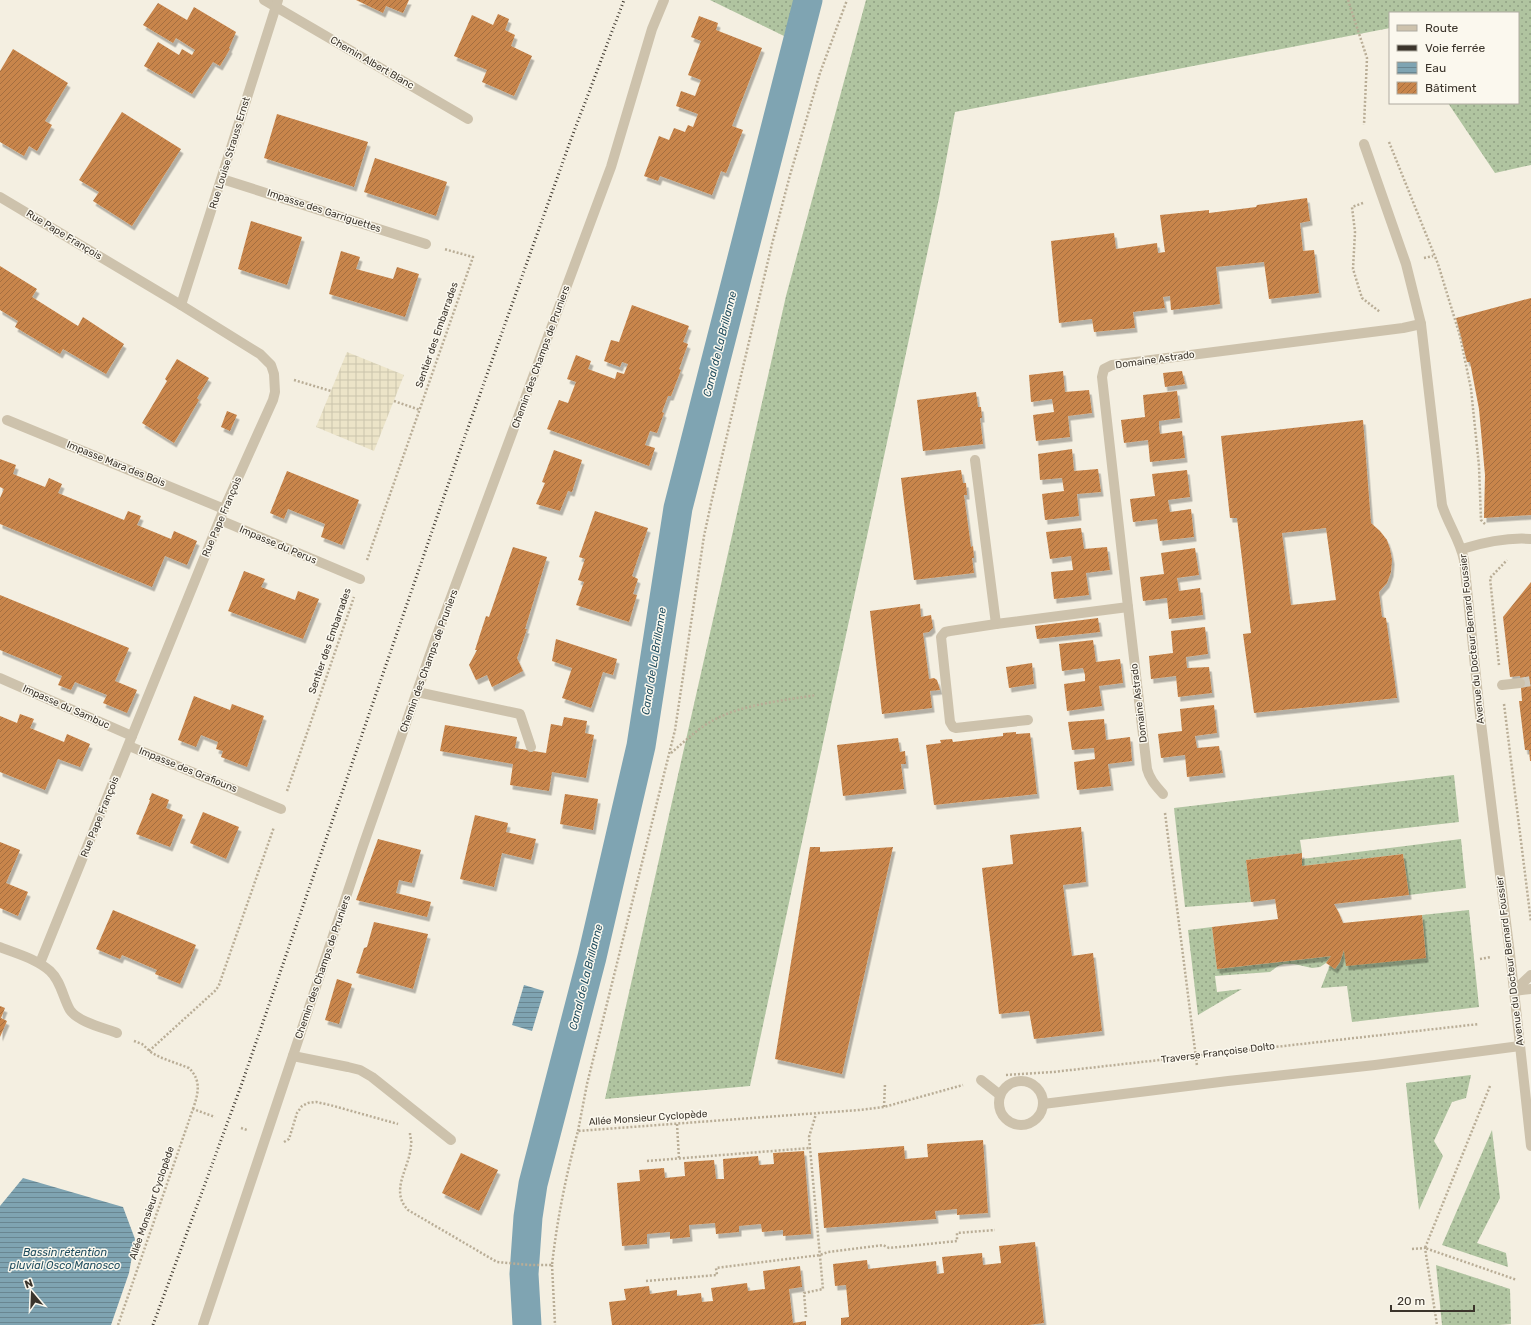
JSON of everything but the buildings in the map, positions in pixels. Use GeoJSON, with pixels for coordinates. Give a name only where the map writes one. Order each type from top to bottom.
{"type":"FeatureCollection","features":[{"type":"Feature","properties":{"kind":"street","name":"Chemin Albert Blanc"},"geometry":{"type":"LineString","coordinates":[[264,0],[277,3],[468,119]]}},
{"type":"Feature","properties":{"kind":"street","name":"Chemin des Champs de Pruniers"},"geometry":{"type":"LineString","coordinates":[[203,1325],[363,846],[417,692],[598,204],[611,167],[652,29],[664,0]]}},
{"type":"Feature","properties":{"kind":"street","name":"Rue Louise Strauss Ernst"},"geometry":{"type":"LineString","coordinates":[[181,305],[277,3]]}},
{"type":"Feature","properties":{"kind":"street","name":"Avenue du Docteur Bernard Foussier"},"geometry":{"type":"LineString","coordinates":[[1364,144],[1406,264],[1421,324],[1440,496],[1445,514],[1462,549],[1464,560],[1480,715],[1514,992],[1531,1146]]}},
{"type":"Feature","properties":{"kind":"street","name":"Impasse des Garriguettes"},"geometry":{"type":"LineString","coordinates":[[222,179],[426,244]]}},
{"type":"Feature","properties":{"kind":"street","name":"Rue Pape François"},"geometry":{"type":"LineString","coordinates":[[0,197],[260,354],[271,366],[274,374],[275,392],[273,400],[224,509],[40,963]]}},
{"type":"Feature","properties":{"kind":"street","name":"Domaine Astrado"},"geometry":{"type":"LineString","coordinates":[[1163,794],[1153,784],[1147,769],[1102,377],[1104,369],[1112,365],[1403,328],[1421,324]]}},
{"type":"Feature","properties":{"kind":"street","name":"Impasse Mara des Bois"},"geometry":{"type":"LineString","coordinates":[[7,420],[224,509]]}},
{"type":"Feature","properties":{"kind":"street"},"geometry":{"type":"LineString","coordinates":[[975,460],[996,624]]}},
{"type":"Feature","properties":{"kind":"street","name":"Impasse du Perus"},"geometry":{"type":"LineString","coordinates":[[220,520],[360,579]]}},
{"type":"Feature","properties":{"kind":"street"},"geometry":{"type":"LineString","coordinates":[[1462,549],[1492,540],[1531,539]]}},
{"type":"Feature","properties":{"kind":"street"},"geometry":{"type":"LineString","coordinates":[[1028,720],[956,728],[953,727],[950,722],[941,637],[945,632],[950,630],[1128,607]]}},
{"type":"Feature","properties":{"kind":"street","name":"Impasse du Sambuc"},"geometry":{"type":"LineString","coordinates":[[0,678],[130,741]]}},
{"type":"Feature","properties":{"kind":"street"},"geometry":{"type":"LineString","coordinates":[[1502,686],[1520,682]]}},
{"type":"Feature","properties":{"kind":"street"},"geometry":{"type":"LineString","coordinates":[[417,692],[520,714],[532,747]]}},
{"type":"Feature","properties":{"kind":"street","name":"Impasse des Grafiouns"},"geometry":{"type":"LineString","coordinates":[[130,741],[281,809]]}},
{"type":"Feature","properties":{"kind":"street"},"geometry":{"type":"LineString","coordinates":[[0,947],[40,963],[56,978],[71,1011],[75,1016],[81,1020],[117,1034]]}},
{"type":"Feature","properties":{"kind":"street"},"geometry":{"type":"LineString","coordinates":[[1514,992],[1531,975]]}},
{"type":"Feature","properties":{"kind":"street"},"geometry":{"type":"LineString","coordinates":[[1514,992],[1531,989]]}},
{"type":"Feature","properties":{"kind":"street"},"geometry":{"type":"LineString","coordinates":[[1043,1104],[1375,1065],[1520,1046]]}},
{"type":"Feature","properties":{"kind":"street"},"geometry":{"type":"LineString","coordinates":[[293,1056],[360,1070],[372,1077],[451,1140]]}},
{"type":"Feature","properties":{"kind":"street"},"geometry":{"type":"LineString","coordinates":[[981,1080],[1000,1095]]}},
{"type":"Feature","properties":{"kind":"street"},"geometry":{"type":"LineString","coordinates":[[1015,1081],[1029,1082],[1035,1086],[1042,1097],[1042,1111],[1038,1118],[1032,1122],[1027,1124],[1015,1124],[1005,1118],[1001,1113],[999,1101],[1000,1095],[1009,1084],[1015,1081]]}},
{"type":"Feature","properties":{"kind":"path"},"geometry":{"type":"LineString","coordinates":[[578,1131],[589,1076],[675,730],[704,536],[726,437],[790,175],[820,73],[847,0]]}},
{"type":"Feature","properties":{"kind":"path"},"geometry":{"type":"LineString","coordinates":[[1348,0],[1367,58],[1364,144]]}},
{"type":"Feature","properties":{"kind":"path"},"geometry":{"type":"LineString","coordinates":[[1389,142],[1438,264],[1460,336],[1471,389],[1479,466],[1481,520],[1486,525]]}},
{"type":"Feature","properties":{"kind":"path"},"geometry":{"type":"LineString","coordinates":[[1363,203],[1352,207],[1355,232],[1353,269],[1362,298],[1403,328]]}},
{"type":"Feature","properties":{"kind":"path","name":"Sentier des Embarrades"},"geometry":{"type":"LineString","coordinates":[[149,1050],[216,990],[219,985],[473,257],[426,244]]}},
{"type":"Feature","properties":{"kind":"path"},"geometry":{"type":"LineString","coordinates":[[274,374],[331,390]]}},
{"type":"Feature","properties":{"kind":"path"},"geometry":{"type":"LineString","coordinates":[[394,401],[420,410]]}},
{"type":"Feature","properties":{"kind":"path"},"geometry":{"type":"LineString","coordinates":[[1509,539],[1509,557],[1490,578],[1531,922]]}},
{"type":"Feature","properties":{"kind":"path"},"geometry":{"type":"LineString","coordinates":[[670,753],[701,728],[713,720],[725,715],[770,703],[816,695]]}},
{"type":"Feature","properties":{"kind":"path"},"geometry":{"type":"LineString","coordinates":[[1163,794],[1195,1056]]}},
{"type":"Feature","properties":{"kind":"path","name":"Traverse Françoise Dolto"},"geometry":{"type":"LineString","coordinates":[[981,1080],[1007,1074],[1053,1072],[1479,1024]]}},
{"type":"Feature","properties":{"kind":"path","name":"Allée Monsieur Cyclopède"},"geometry":{"type":"LineString","coordinates":[[117,1034],[142,1044],[162,1058],[189,1068],[199,1088],[118,1325]]}},
{"type":"Feature","properties":{"kind":"path","name":"Allée Monsieur Cyclopède"},"geometry":{"type":"LineString","coordinates":[[554,1325],[552,1265],[557,1220],[569,1162],[578,1131],[816,1114],[884,1107],[981,1080]]}},
{"type":"Feature","properties":{"kind":"path"},"geometry":{"type":"LineString","coordinates":[[884,1107],[885,1084]]}},
{"type":"Feature","properties":{"kind":"path"},"geometry":{"type":"LineString","coordinates":[[1437,1325],[1425,1248],[1490,1086]]}},
{"type":"Feature","properties":{"kind":"path"},"geometry":{"type":"LineString","coordinates":[[241,1128],[284,1142],[287,1141],[297,1113],[302,1106],[308,1103],[316,1102],[398,1124]]}},
{"type":"Feature","properties":{"kind":"path"},"geometry":{"type":"LineString","coordinates":[[193,1109],[215,1117]]}},
{"type":"Feature","properties":{"kind":"path"},"geometry":{"type":"LineString","coordinates":[[806,1317],[804,1293],[823,1289],[809,1137],[816,1114]]}},
{"type":"Feature","properties":{"kind":"path"},"geometry":{"type":"LineString","coordinates":[[677,1124],[679,1158]]}},
{"type":"Feature","properties":{"kind":"path"},"geometry":{"type":"LineString","coordinates":[[405,1128],[410,1133],[411,1146],[400,1191],[401,1199],[408,1210],[497,1262],[504,1264],[552,1265]]}},
{"type":"Feature","properties":{"kind":"path"},"geometry":{"type":"LineString","coordinates":[[647,1161],[810,1148]]}},
{"type":"Feature","properties":{"kind":"path"},"geometry":{"type":"LineString","coordinates":[[646,1281],[717,1275],[716,1268],[820,1255],[828,1252],[883,1245],[889,1248],[956,1241],[957,1233],[996,1230]]}},
{"type":"Feature","properties":{"kind":"path"},"geometry":{"type":"LineString","coordinates":[[1412,1249],[1425,1248],[1517,1280]]}},
{"type":"Feature","properties":{"kind":"green space"},"geometry":{"type":"Polygon","coordinates":[[[710,0],[796,0],[784,36],[710,0]]]}},
{"type":"Feature","properties":{"kind":"green space"},"geometry":{"type":"Polygon","coordinates":[[[866,0],[1531,0],[1531,165],[1495,173],[1449,104],[1519,104],[1519,12],[1389,12],[1389,28],[955,112],[939,198],[750,1086],[605,1099],[786,296],[866,0]]]}},
{"type":"Feature","properties":{"kind":"green space"},"geometry":{"type":"Polygon","coordinates":[[[1454,775],[1459,822],[1300,840],[1302,853],[1246,860],[1251,902],[1185,907],[1174,808],[1454,775]]]}},
{"type":"Feature","properties":{"kind":"green space"},"geometry":{"type":"Polygon","coordinates":[[[1461,839],[1466,888],[1409,895],[1403,854],[1302,866],[1302,859],[1461,839]]]}},
{"type":"Feature","properties":{"kind":"green space"},"geometry":{"type":"Polygon","coordinates":[[[1469,910],[1479,1007],[1352,1022],[1347,986],[1321,988],[1330,965],[1335,969],[1340,962],[1344,950],[1426,958],[1422,915],[1469,910]]]}},
{"type":"Feature","properties":{"kind":"green space"},"geometry":{"type":"Polygon","coordinates":[[[1212,927],[1217,969],[1331,956],[1326,963],[1320,967],[1312,968],[1294,964],[1284,964],[1278,966],[1270,972],[1215,976],[1217,992],[1242,989],[1198,1015],[1188,930],[1212,927]]]}},
{"type":"Feature","properties":{"kind":"green space"},"geometry":{"type":"Polygon","coordinates":[[[1471,1075],[1466,1098],[1452,1102],[1434,1141],[1443,1156],[1419,1210],[1406,1083],[1471,1075]]]}},
{"type":"Feature","properties":{"kind":"green space"},"geometry":{"type":"Polygon","coordinates":[[[1492,1130],[1500,1198],[1477,1243],[1506,1253],[1508,1267],[1442,1245],[1492,1130]]]}},
{"type":"Feature","properties":{"kind":"green space"},"geometry":{"type":"Polygon","coordinates":[[[1436,1265],[1510,1289],[1511,1324],[1442,1325],[1436,1265]]]}},
{"type":"Feature","properties":{"kind":"shaded area"},"geometry":{"type":"Polygon","coordinates":[[[347,352],[404,375],[374,451],[316,427],[347,352]]]}},
{"type":"Feature","properties":{"kind":"water"},"geometry":{"type":"Polygon","coordinates":[[[524,985],[544,991],[532,1031],[512,1025],[524,985]]]}},
{"type":"Feature","properties":{"kind":"water","name":"Bassin rétention pluvial Osco Manosco"},"geometry":{"type":"Polygon","coordinates":[[[23,1178],[123,1207],[135,1239],[129,1273],[111,1325],[0,1325],[0,1206],[23,1178]]]}},
{"type":"Feature","properties":{"kind":"waterway","name":"Canal de La Brillanne"},"geometry":{"type":"LineString","coordinates":[[527,1325],[524,1274],[528,1217],[533,1184],[592,957],[641,746],[678,508],[808,0]]}},
{"type":"Feature","properties":{"kind":"tunnel"},"geometry":{"type":"LineString","coordinates":[[1520,683],[1531,681]]}},
{"type":"Feature","properties":{"kind":"railway"},"geometry":{"type":"LineString","coordinates":[[153,1325],[241,1086],[459,453],[570,142],[624,0]]}}]}
